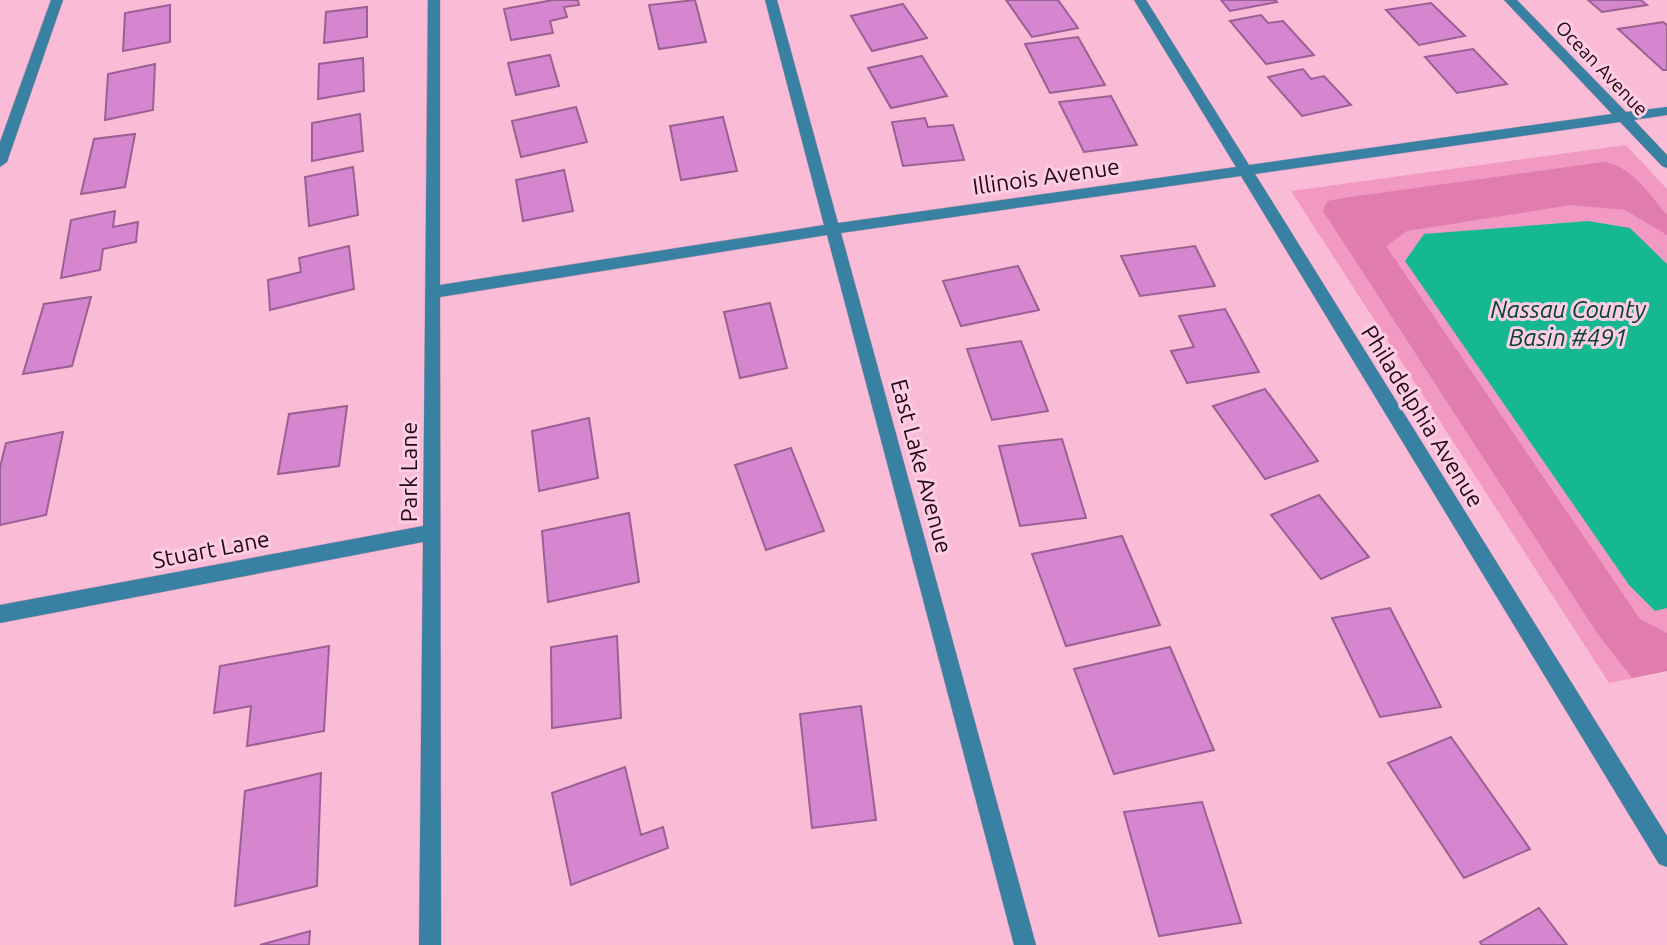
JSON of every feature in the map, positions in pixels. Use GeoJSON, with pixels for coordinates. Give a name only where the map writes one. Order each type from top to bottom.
{"type":"FeatureCollection","features":[{"type":"Feature","properties":{"kind":"street"},"geometry":{"type":"LineString","coordinates":[[1,155],[57,0]]}},
{"type":"Feature","properties":{"kind":"street","name":"Park Lane"},"geometry":{"type":"LineString","coordinates":[[430,945],[434,0]]}},
{"type":"Feature","properties":{"kind":"street","name":"East Lake Avenue"},"geometry":{"type":"LineString","coordinates":[[771,0],[1025,945]]}},
{"type":"Feature","properties":{"kind":"street","name":"Philadelphia Avenue"},"geometry":{"type":"LineString","coordinates":[[1140,0],[1667,856]]}},
{"type":"Feature","properties":{"kind":"street","name":"Ocean Avenue"},"geometry":{"type":"LineString","coordinates":[[1510,0],[1667,163]]}},
{"type":"Feature","properties":{"kind":"street","name":"Illinois Avenue"},"geometry":{"type":"LineString","coordinates":[[433,292],[833,229],[1667,111]]}},
{"type":"Feature","properties":{"kind":"street","name":"Stuart Lane"},"geometry":{"type":"LineString","coordinates":[[0,614],[432,532]]}},
{"type":"Feature","properties":{"kind":"shaded area"},"geometry":{"type":"Polygon","coordinates":[[[1626,145],[1667,189],[1667,671],[1609,683],[1291,191],[1626,145]]]}},
{"type":"Feature","properties":{"kind":"shaded area"},"geometry":{"type":"Polygon","coordinates":[[[1603,162],[1622,169],[1646,190],[1667,215],[1667,235],[1625,210],[1571,205],[1407,231],[1386,246],[1640,619],[1667,633],[1667,671],[1632,678],[1597,633],[1323,211],[1327,201],[1603,162]]]}},
{"type":"Feature","properties":{"kind":"water","name":"Nassau County Basin #491"},"geometry":{"type":"Polygon","coordinates":[[[1588,221],[1630,228],[1667,264],[1667,608],[1655,611],[1629,585],[1405,261],[1424,234],[1588,221]]]}},
{"type":"Feature","properties":{"kind":"building"},"geometry":{"type":"Polygon","coordinates":[[[553,0],[578,0],[579,5],[564,7],[567,17],[550,21],[553,33],[511,40],[504,9],[553,0]]]}},
{"type":"Feature","properties":{"kind":"building"},"geometry":{"type":"Polygon","coordinates":[[[695,0],[706,42],[659,49],[649,5],[695,0]]]}},
{"type":"Feature","properties":{"kind":"building"},"geometry":{"type":"Polygon","coordinates":[[[1006,0],[1058,0],[1078,28],[1032,37],[1006,0]]]}},
{"type":"Feature","properties":{"kind":"building"},"geometry":{"type":"Polygon","coordinates":[[[1221,0],[1275,0],[1277,2],[1230,11],[1221,0]]]}},
{"type":"Feature","properties":{"kind":"building"},"geometry":{"type":"Polygon","coordinates":[[[1588,0],[1641,0],[1647,5],[1602,12],[1588,0]]]}},
{"type":"Feature","properties":{"kind":"building"},"geometry":{"type":"Polygon","coordinates":[[[1431,3],[1465,36],[1419,45],[1386,10],[1431,3]]]}},
{"type":"Feature","properties":{"kind":"building"},"geometry":{"type":"Polygon","coordinates":[[[903,4],[927,38],[872,51],[851,16],[903,4]]]}},
{"type":"Feature","properties":{"kind":"building"},"geometry":{"type":"Polygon","coordinates":[[[170,5],[170,42],[123,51],[125,13],[170,5]]]}},
{"type":"Feature","properties":{"kind":"building"},"geometry":{"type":"Polygon","coordinates":[[[367,7],[367,37],[324,43],[326,12],[367,7]]]}},
{"type":"Feature","properties":{"kind":"building"},"geometry":{"type":"Polygon","coordinates":[[[1261,15],[1268,23],[1283,21],[1314,55],[1266,64],[1230,21],[1261,15]]]}},
{"type":"Feature","properties":{"kind":"building"},"geometry":{"type":"Polygon","coordinates":[[[1663,22],[1667,25],[1667,70],[1663,70],[1618,29],[1663,22]]]}},
{"type":"Feature","properties":{"kind":"building"},"geometry":{"type":"Polygon","coordinates":[[[1078,37],[1105,85],[1050,93],[1025,44],[1078,37]]]}},
{"type":"Feature","properties":{"kind":"building"},"geometry":{"type":"Polygon","coordinates":[[[1473,49],[1507,84],[1457,93],[1425,57],[1473,49]]]}},
{"type":"Feature","properties":{"kind":"building"},"geometry":{"type":"Polygon","coordinates":[[[550,55],[559,86],[516,95],[508,63],[550,55]]]}},
{"type":"Feature","properties":{"kind":"building"},"geometry":{"type":"Polygon","coordinates":[[[922,56],[947,96],[891,108],[868,68],[922,56]]]}},
{"type":"Feature","properties":{"kind":"building"},"geometry":{"type":"Polygon","coordinates":[[[363,58],[364,91],[318,99],[319,64],[363,58]]]}},
{"type":"Feature","properties":{"kind":"building"},"geometry":{"type":"Polygon","coordinates":[[[155,64],[153,110],[105,120],[108,74],[155,64]]]}},
{"type":"Feature","properties":{"kind":"building"},"geometry":{"type":"Polygon","coordinates":[[[1303,69],[1311,79],[1324,76],[1351,105],[1302,116],[1268,77],[1303,69]]]}},
{"type":"Feature","properties":{"kind":"building"},"geometry":{"type":"Polygon","coordinates":[[[1111,96],[1137,145],[1084,152],[1059,102],[1111,96]]]}},
{"type":"Feature","properties":{"kind":"building"},"geometry":{"type":"Polygon","coordinates":[[[576,107],[587,142],[521,157],[512,121],[576,107]]]}},
{"type":"Feature","properties":{"kind":"building"},"geometry":{"type":"Polygon","coordinates":[[[360,114],[363,151],[312,161],[312,123],[360,114]]]}},
{"type":"Feature","properties":{"kind":"building"},"geometry":{"type":"Polygon","coordinates":[[[723,117],[737,171],[681,180],[670,126],[723,117]]]}},
{"type":"Feature","properties":{"kind":"building"},"geometry":{"type":"Polygon","coordinates":[[[925,118],[928,127],[953,125],[964,160],[903,166],[892,122],[925,118]]]}},
{"type":"Feature","properties":{"kind":"building"},"geometry":{"type":"Polygon","coordinates":[[[135,134],[125,187],[81,194],[94,139],[135,134]]]}},
{"type":"Feature","properties":{"kind":"building"},"geometry":{"type":"Polygon","coordinates":[[[353,167],[358,215],[309,226],[305,177],[353,167]]]}},
{"type":"Feature","properties":{"kind":"building"},"geometry":{"type":"Polygon","coordinates":[[[564,170],[573,211],[523,221],[516,180],[564,170]]]}},
{"type":"Feature","properties":{"kind":"building"},"geometry":{"type":"Polygon","coordinates":[[[115,211],[113,227],[138,222],[136,242],[103,249],[100,270],[61,278],[71,220],[115,211]]]}},
{"type":"Feature","properties":{"kind":"building"},"geometry":{"type":"Polygon","coordinates":[[[349,246],[354,289],[270,310],[268,280],[301,272],[299,258],[349,246]]]}},
{"type":"Feature","properties":{"kind":"building"},"geometry":{"type":"Polygon","coordinates":[[[1195,246],[1215,286],[1140,296],[1121,256],[1195,246]]]}},
{"type":"Feature","properties":{"kind":"building"},"geometry":{"type":"Polygon","coordinates":[[[1018,266],[1039,310],[961,326],[943,281],[1018,266]]]}},
{"type":"Feature","properties":{"kind":"building"},"geometry":{"type":"Polygon","coordinates":[[[91,297],[72,366],[23,374],[44,304],[91,297]]]}},
{"type":"Feature","properties":{"kind":"building"},"geometry":{"type":"Polygon","coordinates":[[[770,303],[787,368],[740,378],[724,312],[770,303]]]}},
{"type":"Feature","properties":{"kind":"building"},"geometry":{"type":"Polygon","coordinates":[[[1225,309],[1259,372],[1187,383],[1171,351],[1194,347],[1179,316],[1225,309]]]}},
{"type":"Feature","properties":{"kind":"building"},"geometry":{"type":"Polygon","coordinates":[[[1021,341],[1048,411],[992,420],[967,349],[1021,341]]]}},
{"type":"Feature","properties":{"kind":"building"},"geometry":{"type":"Polygon","coordinates":[[[1265,389],[1318,461],[1265,479],[1213,406],[1265,389]]]}},
{"type":"Feature","properties":{"kind":"building"},"geometry":{"type":"Polygon","coordinates":[[[347,406],[339,466],[278,474],[289,414],[347,406]]]}},
{"type":"Feature","properties":{"kind":"building"},"geometry":{"type":"Polygon","coordinates":[[[589,418],[598,478],[539,491],[532,431],[589,418]]]}},
{"type":"Feature","properties":{"kind":"building"},"geometry":{"type":"Polygon","coordinates":[[[63,432],[46,515],[0,525],[0,467],[6,443],[63,432]]]}},
{"type":"Feature","properties":{"kind":"building"},"geometry":{"type":"Polygon","coordinates":[[[1062,439],[1086,518],[1020,526],[999,446],[1062,439]]]}},
{"type":"Feature","properties":{"kind":"building"},"geometry":{"type":"Polygon","coordinates":[[[791,448],[824,531],[766,550],[735,465],[791,448]]]}},
{"type":"Feature","properties":{"kind":"building"},"geometry":{"type":"Polygon","coordinates":[[[1319,495],[1369,557],[1321,579],[1271,515],[1319,495]]]}},
{"type":"Feature","properties":{"kind":"building"},"geometry":{"type":"Polygon","coordinates":[[[629,513],[639,582],[548,602],[542,531],[629,513]]]}},
{"type":"Feature","properties":{"kind":"building"},"geometry":{"type":"Polygon","coordinates":[[[1122,536],[1160,625],[1066,646],[1032,554],[1122,536]]]}},
{"type":"Feature","properties":{"kind":"building"},"geometry":{"type":"Polygon","coordinates":[[[1390,608],[1441,707],[1380,717],[1332,618],[1390,608]]]}},
{"type":"Feature","properties":{"kind":"building"},"geometry":{"type":"Polygon","coordinates":[[[617,636],[621,718],[552,728],[551,647],[617,636]]]}},
{"type":"Feature","properties":{"kind":"building"},"geometry":{"type":"Polygon","coordinates":[[[329,646],[324,731],[247,746],[251,706],[214,713],[220,666],[329,646]]]}},
{"type":"Feature","properties":{"kind":"building"},"geometry":{"type":"Polygon","coordinates":[[[1170,647],[1214,750],[1114,774],[1074,669],[1170,647]]]}},
{"type":"Feature","properties":{"kind":"building"},"geometry":{"type":"Polygon","coordinates":[[[861,706],[876,820],[812,828],[800,714],[861,706]]]}},
{"type":"Feature","properties":{"kind":"building"},"geometry":{"type":"Polygon","coordinates":[[[1451,737],[1530,849],[1464,878],[1388,763],[1451,737]]]}},
{"type":"Feature","properties":{"kind":"building"},"geometry":{"type":"Polygon","coordinates":[[[625,767],[641,835],[663,827],[668,848],[571,885],[552,793],[625,767]]]}},
{"type":"Feature","properties":{"kind":"building"},"geometry":{"type":"Polygon","coordinates":[[[321,773],[317,886],[235,906],[245,791],[321,773]]]}},
{"type":"Feature","properties":{"kind":"building"},"geometry":{"type":"Polygon","coordinates":[[[1202,802],[1241,923],[1159,936],[1124,812],[1202,802]]]}},
{"type":"Feature","properties":{"kind":"building"},"geometry":{"type":"Polygon","coordinates":[[[1539,908],[1567,945],[1482,945],[1480,942],[1539,908]]]}},
{"type":"Feature","properties":{"kind":"building"},"geometry":{"type":"Polygon","coordinates":[[[310,931],[309,945],[260,945],[310,931]]]}}]}
